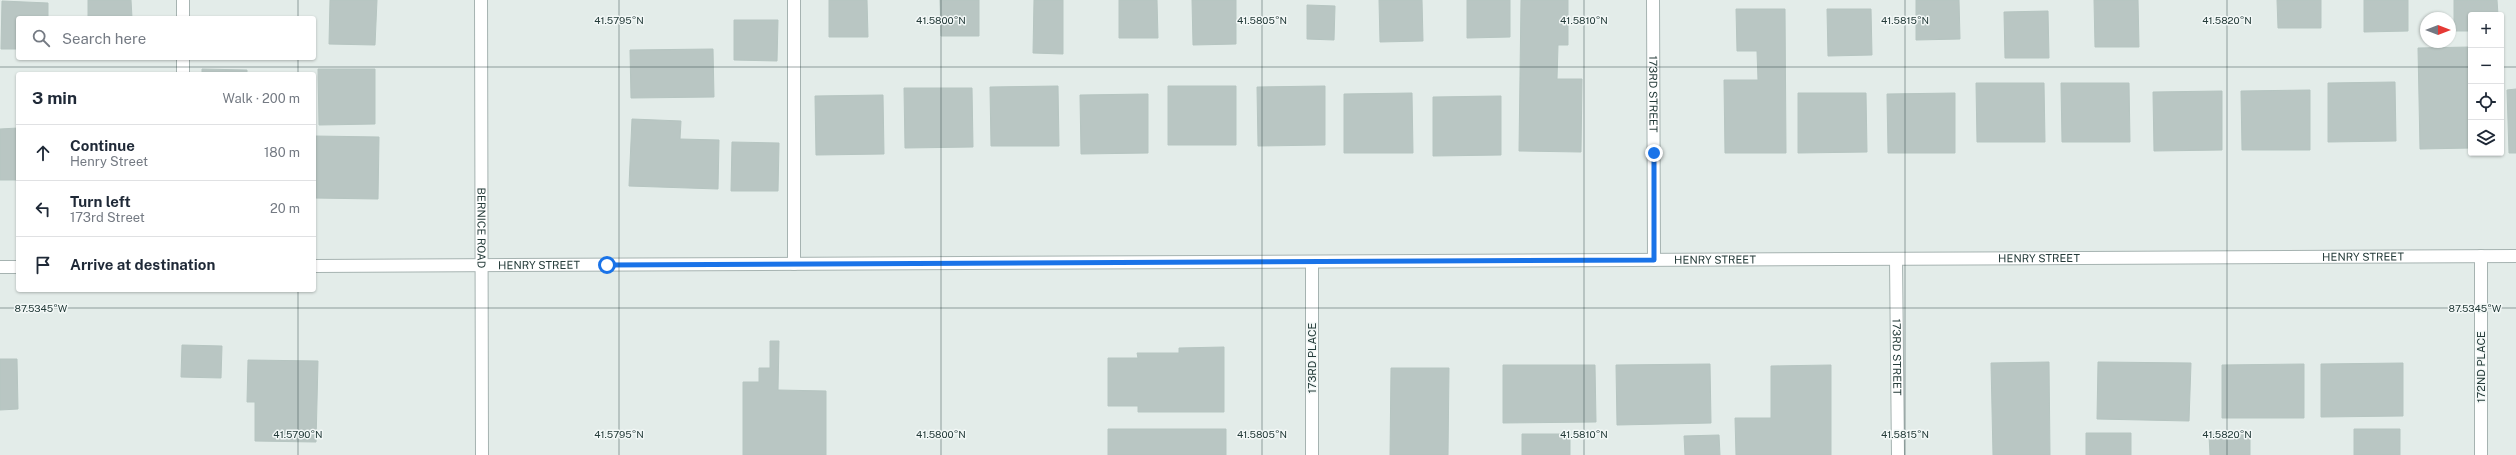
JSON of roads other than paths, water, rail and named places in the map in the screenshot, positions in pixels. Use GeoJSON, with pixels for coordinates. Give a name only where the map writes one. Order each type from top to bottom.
{"type":"FeatureCollection","features":[{"type":"Feature","properties":{"kind":"street"},"geometry":{"type":"LineString","coordinates":[[183,0],[183,16]]}},
{"type":"Feature","properties":{"kind":"street","name":"BERNICE ROAD"},"geometry":{"type":"LineString","coordinates":[[481,0],[482,455]]}},
{"type":"Feature","properties":{"kind":"street"},"geometry":{"type":"LineString","coordinates":[[794,0],[794,264]]}},
{"type":"Feature","properties":{"kind":"street","name":"173RD STREET"},"geometry":{"type":"LineString","coordinates":[[1653,0],[1654,260]]}},
{"type":"Feature","properties":{"kind":"street"},"geometry":{"type":"LineString","coordinates":[[183,60],[184,72]]}},
{"type":"Feature","properties":{"kind":"street","name":"172ND PLACE"},"geometry":{"type":"LineString","coordinates":[[2481,256],[2482,455]]}},
{"type":"Feature","properties":{"kind":"street","name":"HENRY STREET"},"geometry":{"type":"LineString","coordinates":[[316,266],[2516,256]]}},
{"type":"Feature","properties":{"kind":"street","name":"173RD STREET"},"geometry":{"type":"LineString","coordinates":[[1896,259],[1898,455]]}},
{"type":"Feature","properties":{"kind":"street","name":"173RD PLACE"},"geometry":{"type":"LineString","coordinates":[[1312,262],[1312,455]]}},
{"type":"Feature","properties":{"kind":"street"},"geometry":{"type":"LineString","coordinates":[[0,268],[16,267]]}}]}
